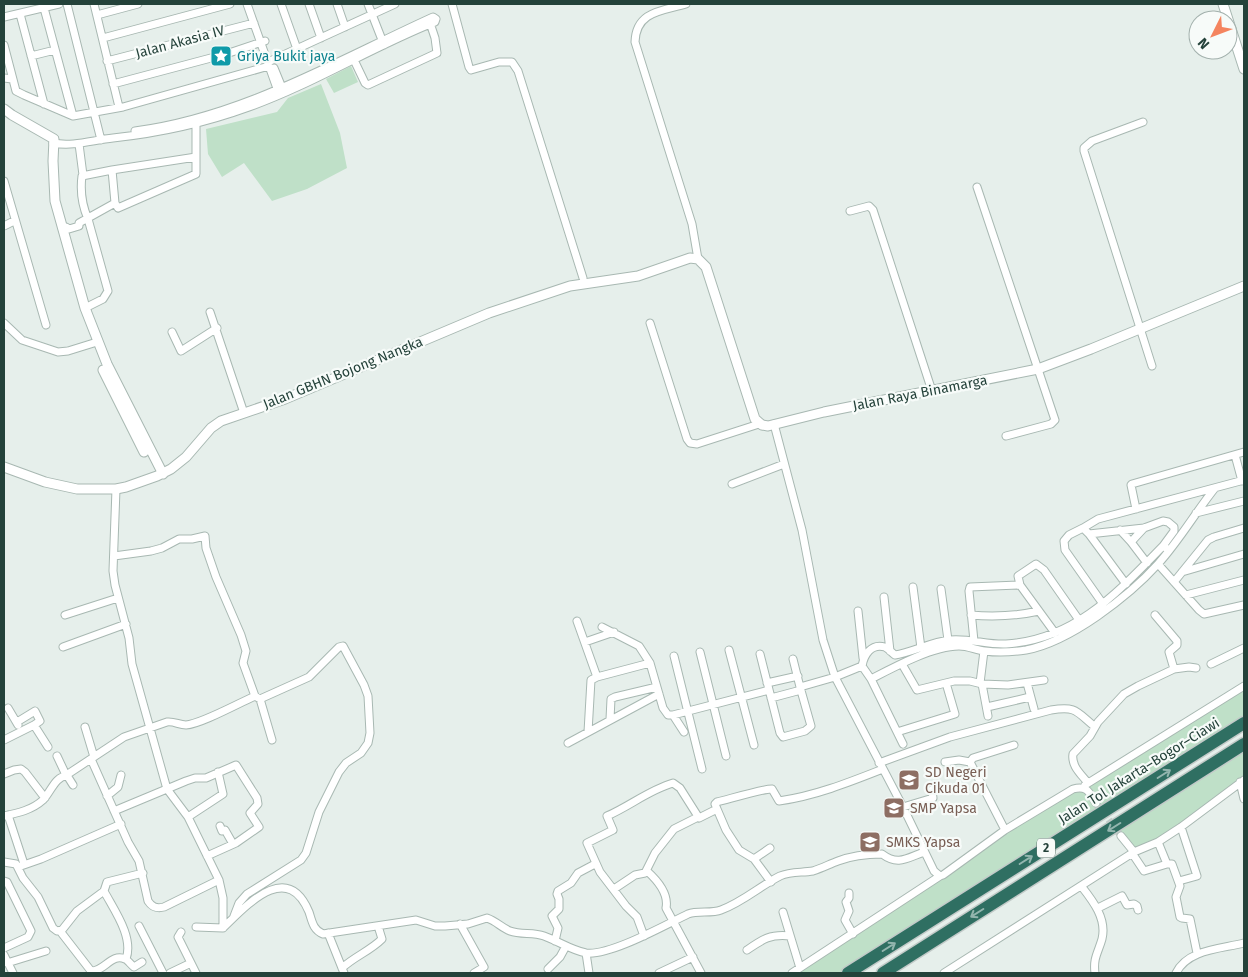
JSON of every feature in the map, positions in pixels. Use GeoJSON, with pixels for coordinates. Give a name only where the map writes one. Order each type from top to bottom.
{"type":"FeatureCollection","features":[{"type":"Feature","properties":{"kind":"highway","name":"Jalan Tol Jakarta–Bogor–Ciawi"},"geometry":{"type":"LineString","coordinates":[[848,973],[1244,723]]}},
{"type":"Feature","properties":{"kind":"highway","name":"2"},"geometry":{"type":"LineString","coordinates":[[882,973],[1244,744]]}},
{"type":"Feature","properties":{"kind":"street"},"geometry":{"type":"LineString","coordinates":[[4,17],[59,4]]}},
{"type":"Feature","properties":{"kind":"street"},"geometry":{"type":"LineString","coordinates":[[68,4],[100,138]]}},
{"type":"Feature","properties":{"kind":"street"},"geometry":{"type":"LineString","coordinates":[[94,4],[119,107]]}},
{"type":"Feature","properties":{"kind":"street"},"geometry":{"type":"LineString","coordinates":[[97,14],[138,4]]}},
{"type":"Feature","properties":{"kind":"street","name":"Jalan Akasia IV"},"geometry":{"type":"LineString","coordinates":[[102,38],[230,4]]}},
{"type":"Feature","properties":{"kind":"street"},"geometry":{"type":"LineString","coordinates":[[247,4],[263,42]]}},
{"type":"Feature","properties":{"kind":"street"},"geometry":{"type":"LineString","coordinates":[[251,4],[269,63],[281,91]]}},
{"type":"Feature","properties":{"kind":"street"},"geometry":{"type":"LineString","coordinates":[[281,4],[297,49]]}},
{"type":"Feature","properties":{"kind":"street"},"geometry":{"type":"LineString","coordinates":[[309,4],[321,38]]}},
{"type":"Feature","properties":{"kind":"street"},"geometry":{"type":"LineString","coordinates":[[337,4],[345,27]]}},
{"type":"Feature","properties":{"kind":"street"},"geometry":{"type":"LineString","coordinates":[[368,4],[384,43]]}},
{"type":"Feature","properties":{"kind":"street"},"geometry":{"type":"LineString","coordinates":[[4,45],[15,89],[72,116],[119,107],[269,63],[395,4]]}},
{"type":"Feature","properties":{"kind":"street"},"geometry":{"type":"LineString","coordinates":[[452,4],[471,70],[500,62],[512,62],[518,71],[583,278]]}},
{"type":"Feature","properties":{"kind":"street"},"geometry":{"type":"LineString","coordinates":[[654,4],[657,12]]}},
{"type":"Feature","properties":{"kind":"street"},"geometry":{"type":"LineString","coordinates":[[650,323],[687,439],[690,443],[697,444],[759,424],[753,413],[706,267],[698,258],[692,224],[635,42],[635,31],[639,23],[647,16],[686,4]]}},
{"type":"Feature","properties":{"kind":"street"},"geometry":{"type":"LineString","coordinates":[[1223,4],[1244,69]]}},
{"type":"Feature","properties":{"kind":"street"},"geometry":{"type":"LineString","coordinates":[[44,8],[72,116]]}},
{"type":"Feature","properties":{"kind":"street"},"geometry":{"type":"LineString","coordinates":[[20,14],[44,104]]}},
{"type":"Feature","properties":{"kind":"street"},"geometry":{"type":"LineString","coordinates":[[4,109],[51,140],[152,134],[250,107],[429,22],[435,38],[437,53],[368,85],[364,83],[354,60]]}},
{"type":"Feature","properties":{"kind":"street","name":"Jalan Akasia IV"},"geometry":{"type":"LineString","coordinates":[[107,61],[254,23]]}},
{"type":"Feature","properties":{"kind":"street"},"geometry":{"type":"LineString","coordinates":[[113,84],[234,52],[263,42]]}},
{"type":"Feature","properties":{"kind":"street"},"geometry":{"type":"LineString","coordinates":[[281,91],[354,60],[384,43]]}},
{"type":"Feature","properties":{"kind":"street"},"geometry":{"type":"LineString","coordinates":[[31,56],[55,50]]}},
{"type":"Feature","properties":{"kind":"street"},"geometry":{"type":"LineString","coordinates":[[4,78],[12,79]]}},
{"type":"Feature","properties":{"kind":"street"},"geometry":{"type":"LineString","coordinates":[[4,114],[51,140],[63,144],[79,144],[100,138]]}},
{"type":"Feature","properties":{"kind":"street"},"geometry":{"type":"LineString","coordinates":[[112,170],[115,203],[118,208],[196,174],[196,121]]}},
{"type":"Feature","properties":{"kind":"street"},"geometry":{"type":"LineString","coordinates":[[1143,122],[1092,141],[1084,148],[1084,151],[1152,366]]}},
{"type":"Feature","properties":{"kind":"street"},"geometry":{"type":"LineString","coordinates":[[51,140],[49,189],[62,228],[94,343]]}},
{"type":"Feature","properties":{"kind":"street"},"geometry":{"type":"LineString","coordinates":[[79,144],[83,175],[81,181],[84,209],[108,291],[106,297],[84,308]]}},
{"type":"Feature","properties":{"kind":"street"},"geometry":{"type":"LineString","coordinates":[[83,175],[196,157]]}},
{"type":"Feature","properties":{"kind":"street"},"geometry":{"type":"LineString","coordinates":[[4,181],[5,193],[46,325]]}},
{"type":"Feature","properties":{"kind":"street"},"geometry":{"type":"LineString","coordinates":[[976,187],[1055,422],[1006,436]]}},
{"type":"Feature","properties":{"kind":"street"},"geometry":{"type":"LineString","coordinates":[[62,228],[77,220],[80,223],[115,203]]}},
{"type":"Feature","properties":{"kind":"street"},"geometry":{"type":"LineString","coordinates":[[850,211],[869,206],[873,210],[932,391]]}},
{"type":"Feature","properties":{"kind":"street"},"geometry":{"type":"LineString","coordinates":[[4,226],[14,221]]}},
{"type":"Feature","properties":{"kind":"street"},"geometry":{"type":"LineString","coordinates":[[62,228],[80,310],[110,385],[160,475]]}},
{"type":"Feature","properties":{"kind":"street","name":"Jalan GBHN Bojong Nangka"},"geometry":{"type":"LineString","coordinates":[[4,467],[63,487],[89,490],[116,489],[160,475],[186,457],[216,424],[244,412],[285,399],[489,312],[570,286],[638,276],[685,259],[698,258]]}},
{"type":"Feature","properties":{"kind":"street","name":"Jalan Raya Binamarga"},"geometry":{"type":"LineString","coordinates":[[759,424],[768,426],[1038,369],[1244,286]]}},
{"type":"Feature","properties":{"kind":"street"},"geometry":{"type":"LineString","coordinates":[[210,312],[244,412]]}},
{"type":"Feature","properties":{"kind":"street"},"geometry":{"type":"LineString","coordinates":[[4,323],[22,340],[58,352],[94,343]]}},
{"type":"Feature","properties":{"kind":"street"},"geometry":{"type":"LineString","coordinates":[[172,332],[181,350],[217,328]]}},
{"type":"Feature","properties":{"kind":"street"},"geometry":{"type":"LineString","coordinates":[[774,424],[802,530],[823,640],[835,677],[903,807],[932,868],[940,876]]}},
{"type":"Feature","properties":{"kind":"street"},"geometry":{"type":"LineString","coordinates":[[1136,509],[1130,485],[1244,452]]}},
{"type":"Feature","properties":{"kind":"street"},"geometry":{"type":"LineString","coordinates":[[1086,531],[1098,519],[1243,480],[1235,455]]}},
{"type":"Feature","properties":{"kind":"street"},"geometry":{"type":"LineString","coordinates":[[732,484],[784,464]]}},
{"type":"Feature","properties":{"kind":"street"},"geometry":{"type":"LineString","coordinates":[[903,744],[871,679],[862,666],[868,652],[874,648],[884,647],[895,655],[948,640],[1004,644],[1028,642],[1055,634],[1103,604],[1166,548],[1215,488]]}},
{"type":"Feature","properties":{"kind":"street"},"geometry":{"type":"LineString","coordinates":[[116,489],[113,571],[118,598],[126,624],[132,664],[167,789],[188,817],[219,880],[223,898],[223,928]]}},
{"type":"Feature","properties":{"kind":"street"},"geometry":{"type":"LineString","coordinates":[[1196,513],[1244,501]]}},
{"type":"Feature","properties":{"kind":"street"},"geometry":{"type":"LineString","coordinates":[[871,679],[932,652],[951,647],[968,647],[996,652],[1028,649],[1039,647],[1063,636],[1110,607],[1158,564],[1174,531],[1171,524],[1163,521],[1144,528],[1086,531],[1066,538],[1063,547],[1103,604]]}},
{"type":"Feature","properties":{"kind":"street"},"geometry":{"type":"LineString","coordinates":[[1131,542],[1144,528]]}},
{"type":"Feature","properties":{"kind":"street"},"geometry":{"type":"LineString","coordinates":[[1174,582],[1208,540],[1244,528]]}},
{"type":"Feature","properties":{"kind":"street"},"geometry":{"type":"LineString","coordinates":[[1120,530],[1147,563]]}},
{"type":"Feature","properties":{"kind":"street"},"geometry":{"type":"LineString","coordinates":[[1086,531],[1126,584]]}},
{"type":"Feature","properties":{"kind":"street"},"geometry":{"type":"LineString","coordinates":[[114,556],[151,551],[162,548],[179,539],[205,536],[206,548],[246,651],[243,664],[258,698],[272,740]]}},
{"type":"Feature","properties":{"kind":"street"},"geometry":{"type":"LineString","coordinates":[[1181,572],[1244,554]]}},
{"type":"Feature","properties":{"kind":"street"},"geometry":{"type":"LineString","coordinates":[[1055,634],[1020,585],[1018,576],[1036,564],[1040,566],[1079,620]]}},
{"type":"Feature","properties":{"kind":"street"},"geometry":{"type":"LineString","coordinates":[[1158,564],[1198,610],[1204,614],[1244,605]]}},
{"type":"Feature","properties":{"kind":"street"},"geometry":{"type":"LineString","coordinates":[[1186,595],[1244,580]]}},
{"type":"Feature","properties":{"kind":"street"},"geometry":{"type":"LineString","coordinates":[[974,641],[968,591],[971,586],[1004,587],[1020,585]]}},
{"type":"Feature","properties":{"kind":"street"},"geometry":{"type":"LineString","coordinates":[[913,588],[921,648]]}},
{"type":"Feature","properties":{"kind":"street"},"geometry":{"type":"LineString","coordinates":[[941,589],[948,640]]}},
{"type":"Feature","properties":{"kind":"street"},"geometry":{"type":"LineString","coordinates":[[884,597],[890,651]]}},
{"type":"Feature","properties":{"kind":"street"},"geometry":{"type":"LineString","coordinates":[[66,615],[118,598]]}},
{"type":"Feature","properties":{"kind":"street"},"geometry":{"type":"LineString","coordinates":[[858,611],[864,658]]}},
{"type":"Feature","properties":{"kind":"street"},"geometry":{"type":"LineString","coordinates":[[971,615],[997,617],[1039,611]]}},
{"type":"Feature","properties":{"kind":"street"},"geometry":{"type":"LineString","coordinates":[[1155,615],[1177,642],[1177,645],[1169,652],[1174,669]]}},
{"type":"Feature","properties":{"kind":"street"},"geometry":{"type":"LineString","coordinates":[[578,622],[596,677]]}},
{"type":"Feature","properties":{"kind":"street"},"geometry":{"type":"LineString","coordinates":[[63,647],[126,624]]}},
{"type":"Feature","properties":{"kind":"street"},"geometry":{"type":"LineString","coordinates":[[602,627],[639,646],[650,663],[664,712],[668,715],[741,696],[798,676]]}},
{"type":"Feature","properties":{"kind":"street"},"geometry":{"type":"LineString","coordinates":[[585,642],[614,632]]}},
{"type":"Feature","properties":{"kind":"street"},"geometry":{"type":"LineString","coordinates":[[142,962],[134,967],[126,959],[114,958],[96,971],[92,971],[60,931],[53,928],[38,897],[23,878],[6,816],[24,812],[45,798],[59,778],[124,738],[170,722],[187,725],[309,677],[342,646],[364,685],[368,696],[370,733],[368,743],[365,749],[346,763],[338,772],[319,812],[306,853],[295,865],[247,894],[239,903],[234,918]]}},
{"type":"Feature","properties":{"kind":"street"},"geometry":{"type":"LineString","coordinates":[[1211,664],[1244,648]]}},
{"type":"Feature","properties":{"kind":"street"},"geometry":{"type":"LineString","coordinates":[[730,650],[754,745]]}},
{"type":"Feature","properties":{"kind":"street"},"geometry":{"type":"LineString","coordinates":[[984,651],[981,684],[988,716]]}},
{"type":"Feature","properties":{"kind":"street"},"geometry":{"type":"LineString","coordinates":[[700,652],[726,756]]}},
{"type":"Feature","properties":{"kind":"street"},"geometry":{"type":"LineString","coordinates":[[760,654],[780,735],[785,737],[805,731],[811,726],[793,659]]}},
{"type":"Feature","properties":{"kind":"street"},"geometry":{"type":"LineString","coordinates":[[674,656],[702,769]]}},
{"type":"Feature","properties":{"kind":"street"},"geometry":{"type":"LineString","coordinates":[[588,732],[590,683],[593,678],[650,663]]}},
{"type":"Feature","properties":{"kind":"street"},"geometry":{"type":"LineString","coordinates":[[902,664],[917,690],[946,683],[970,681],[981,684],[1027,683],[1044,680]]}},
{"type":"Feature","properties":{"kind":"street"},"geometry":{"type":"LineString","coordinates":[[771,698],[862,666]]}},
{"type":"Feature","properties":{"kind":"street"},"geometry":{"type":"LineString","coordinates":[[1096,803],[1074,766],[1073,754],[1091,735],[1094,726],[1124,694],[1174,669],[1196,668]]}},
{"type":"Feature","properties":{"kind":"street"},"geometry":{"type":"LineString","coordinates":[[898,732],[954,714],[946,683]]}},
{"type":"Feature","properties":{"kind":"street"},"geometry":{"type":"LineString","coordinates":[[1027,683],[1034,709]]}},
{"type":"Feature","properties":{"kind":"street"},"geometry":{"type":"LineString","coordinates":[[792,973],[944,875],[1004,830],[1073,789],[1085,785],[1244,686]]}},
{"type":"Feature","properties":{"kind":"street"},"geometry":{"type":"LineString","coordinates":[[568,743],[658,690]]}},
{"type":"Feature","properties":{"kind":"street"},"geometry":{"type":"LineString","coordinates":[[610,719],[612,699],[615,697],[658,690]]}},
{"type":"Feature","properties":{"kind":"street"},"geometry":{"type":"LineString","coordinates":[[986,707],[1030,697]]}},
{"type":"Feature","properties":{"kind":"street"},"geometry":{"type":"LineString","coordinates":[[771,882],[754,859],[739,850],[724,826],[715,804],[717,802],[769,788],[772,789],[779,801],[829,790],[950,737],[1065,707],[1072,708],[1094,726]]}},
{"type":"Feature","properties":{"kind":"street"},"geometry":{"type":"LineString","coordinates":[[8,708],[22,732]]}},
{"type":"Feature","properties":{"kind":"street"},"geometry":{"type":"LineString","coordinates":[[4,740],[40,721],[35,711],[17,722]]}},
{"type":"Feature","properties":{"kind":"street"},"geometry":{"type":"LineString","coordinates":[[673,715],[684,732]]}},
{"type":"Feature","properties":{"kind":"street"},"geometry":{"type":"LineString","coordinates":[[34,725],[48,747]]}},
{"type":"Feature","properties":{"kind":"street"},"geometry":{"type":"LineString","coordinates":[[85,727],[92,758],[107,796],[140,861],[148,901],[151,906],[159,908],[219,880]]}},
{"type":"Feature","properties":{"kind":"street"},"geometry":{"type":"LineString","coordinates":[[970,762],[973,758],[1014,744]]}},
{"type":"Feature","properties":{"kind":"street"},"geometry":{"type":"LineString","coordinates":[[57,756],[73,785]]}},
{"type":"Feature","properties":{"kind":"street"},"geometry":{"type":"LineString","coordinates":[[945,762],[959,760],[970,762]]}},
{"type":"Feature","properties":{"kind":"street"},"geometry":{"type":"LineString","coordinates":[[970,762],[1004,830]]}},
{"type":"Feature","properties":{"kind":"street"},"geometry":{"type":"LineString","coordinates":[[114,811],[186,781],[195,778],[206,778],[236,764],[257,798],[258,804],[250,813],[259,827],[233,844],[207,856]]}},
{"type":"Feature","properties":{"kind":"street"},"geometry":{"type":"LineString","coordinates":[[4,774],[21,769],[45,798]]}},
{"type":"Feature","properties":{"kind":"street"},"geometry":{"type":"LineString","coordinates":[[188,817],[223,794],[218,772]]}},
{"type":"Feature","properties":{"kind":"street"},"geometry":{"type":"LineString","coordinates":[[107,796],[118,787],[122,775]]}},
{"type":"Feature","properties":{"kind":"street"},"geometry":{"type":"LineString","coordinates":[[1242,781],[1244,799]]}},
{"type":"Feature","properties":{"kind":"street"},"geometry":{"type":"LineString","coordinates":[[946,973],[1133,853],[1158,842],[1242,781]]}},
{"type":"Feature","properties":{"kind":"street"},"geometry":{"type":"LineString","coordinates":[[644,936],[637,917],[622,901],[595,864],[587,843],[613,830],[607,816],[626,808],[656,788],[673,783],[698,817]]}},
{"type":"Feature","properties":{"kind":"street"},"geometry":{"type":"LineString","coordinates":[[903,807],[933,798],[932,790]]}},
{"type":"Feature","properties":{"kind":"street"},"geometry":{"type":"LineString","coordinates":[[614,889],[647,871],[655,853],[674,830],[717,809]]}},
{"type":"Feature","properties":{"kind":"street"},"geometry":{"type":"LineString","coordinates":[[4,862],[21,866],[121,824]]}},
{"type":"Feature","properties":{"kind":"street"},"geometry":{"type":"LineString","coordinates":[[220,826],[222,831],[225,830],[233,844]]}},
{"type":"Feature","properties":{"kind":"street"},"geometry":{"type":"LineString","coordinates":[[1179,881],[1198,876],[1181,827]]}},
{"type":"Feature","properties":{"kind":"street"},"geometry":{"type":"LineString","coordinates":[[1121,836],[1144,871],[1172,864],[1180,886],[1176,897],[1180,917],[1190,919],[1197,953]]}},
{"type":"Feature","properties":{"kind":"street"},"geometry":{"type":"LineString","coordinates":[[1158,842],[1167,864]]}},
{"type":"Feature","properties":{"kind":"street"},"geometry":{"type":"LineString","coordinates":[[754,859],[770,848]]}},
{"type":"Feature","properties":{"kind":"street"},"geometry":{"type":"LineString","coordinates":[[196,927],[223,928],[262,894],[275,888],[289,889],[296,892],[302,898],[317,931],[323,934],[416,920],[435,926],[460,924],[487,918],[510,931],[542,935],[586,953],[602,950],[644,936],[691,913],[720,911],[789,872],[802,873],[862,855],[882,854],[889,860],[897,862],[924,852]]}},
{"type":"Feature","properties":{"kind":"street"},"geometry":{"type":"LineString","coordinates":[[555,941],[558,928],[552,916],[559,910],[558,891],[571,883],[578,873],[595,864]]}},
{"type":"Feature","properties":{"kind":"street"},"geometry":{"type":"LineString","coordinates":[[647,871],[657,880],[665,895],[667,900],[666,908],[701,973]]}},
{"type":"Feature","properties":{"kind":"street"},"geometry":{"type":"LineString","coordinates":[[60,931],[77,911],[104,891],[107,882],[143,873]]}},
{"type":"Feature","properties":{"kind":"street"},"geometry":{"type":"LineString","coordinates":[[4,881],[7,882],[31,931],[28,937],[4,948]]}},
{"type":"Feature","properties":{"kind":"street"},"geometry":{"type":"LineString","coordinates":[[1082,887],[1098,908],[1102,937],[1094,959],[1095,973]]}},
{"type":"Feature","properties":{"kind":"street"},"geometry":{"type":"LineString","coordinates":[[104,891],[126,938],[129,949],[126,959]]}},
{"type":"Feature","properties":{"kind":"street"},"geometry":{"type":"LineString","coordinates":[[849,894],[846,902],[849,910],[845,920],[853,934]]}},
{"type":"Feature","properties":{"kind":"street"},"geometry":{"type":"LineString","coordinates":[[1098,908],[1122,896],[1127,905],[1134,904],[1138,910]]}},
{"type":"Feature","properties":{"kind":"street"},"geometry":{"type":"LineString","coordinates":[[783,912],[800,968]]}},
{"type":"Feature","properties":{"kind":"street"},"geometry":{"type":"LineString","coordinates":[[460,924],[484,966],[474,973]]}},
{"type":"Feature","properties":{"kind":"street"},"geometry":{"type":"LineString","coordinates":[[140,926],[163,973]]}},
{"type":"Feature","properties":{"kind":"street"},"geometry":{"type":"LineString","coordinates":[[328,933],[343,971],[356,956],[370,950],[382,939],[378,926]]}},
{"type":"Feature","properties":{"kind":"street"},"geometry":{"type":"LineString","coordinates":[[181,932],[178,937],[196,973]]}},
{"type":"Feature","properties":{"kind":"street"},"geometry":{"type":"LineString","coordinates":[[747,950],[764,938],[782,935],[790,936]]}},
{"type":"Feature","properties":{"kind":"street"},"geometry":{"type":"LineString","coordinates":[[1176,973],[1197,953],[1244,943]]}},
{"type":"Feature","properties":{"kind":"street"},"geometry":{"type":"LineString","coordinates":[[548,969],[560,957],[566,946]]}},
{"type":"Feature","properties":{"kind":"street"},"geometry":{"type":"LineString","coordinates":[[7,963],[46,950]]}},
{"type":"Feature","properties":{"kind":"street"},"geometry":{"type":"LineString","coordinates":[[586,953],[589,973]]}},
{"type":"Feature","properties":{"kind":"street"},"geometry":{"type":"LineString","coordinates":[[4,955],[13,973]]}},
{"type":"Feature","properties":{"kind":"street"},"geometry":{"type":"LineString","coordinates":[[659,973],[693,957]]}},
{"type":"Feature","properties":{"kind":"street"},"geometry":{"type":"LineString","coordinates":[[170,973],[191,963]]}},
{"type":"Feature","properties":{"kind":"green space"},"geometry":{"type":"Polygon","coordinates":[[[351,66],[358,82],[334,93],[326,79],[351,66]]]}},
{"type":"Feature","properties":{"kind":"green space"},"geometry":{"type":"Polygon","coordinates":[[[321,84],[340,133],[347,168],[307,189],[272,201],[244,163],[222,177],[208,154],[206,129],[277,112],[288,98],[321,84]]]}},
{"type":"Feature","properties":{"kind":"green space"},"geometry":{"type":"Polygon","coordinates":[[[1244,686],[1244,723],[848,973],[787,973],[991,840],[1244,686]]]}},
{"type":"Feature","properties":{"kind":"green space"},"geometry":{"type":"Polygon","coordinates":[[[1244,745],[1244,780],[1158,842],[1134,852],[1114,827],[1244,745]]]}},
{"type":"Feature","properties":{"kind":"tunnel"},"geometry":{"type":"LineString","coordinates":[[1096,803],[1121,836]]}},
{"type":"Feature","properties":{"kind":"place","name":"Griya Bukit jaya"},"geometry":{"type":"Point","coordinates":[221,56]}},
{"type":"Feature","properties":{"kind":"place","name":"SD Negeri Cikuda 01"},"geometry":{"type":"Point","coordinates":[909,780]}},
{"type":"Feature","properties":{"kind":"place","name":"SMP Yapsa"},"geometry":{"type":"Point","coordinates":[894,808]}},
{"type":"Feature","properties":{"kind":"place","name":"SMKS Yapsa"},"geometry":{"type":"Point","coordinates":[870,842]}}]}
